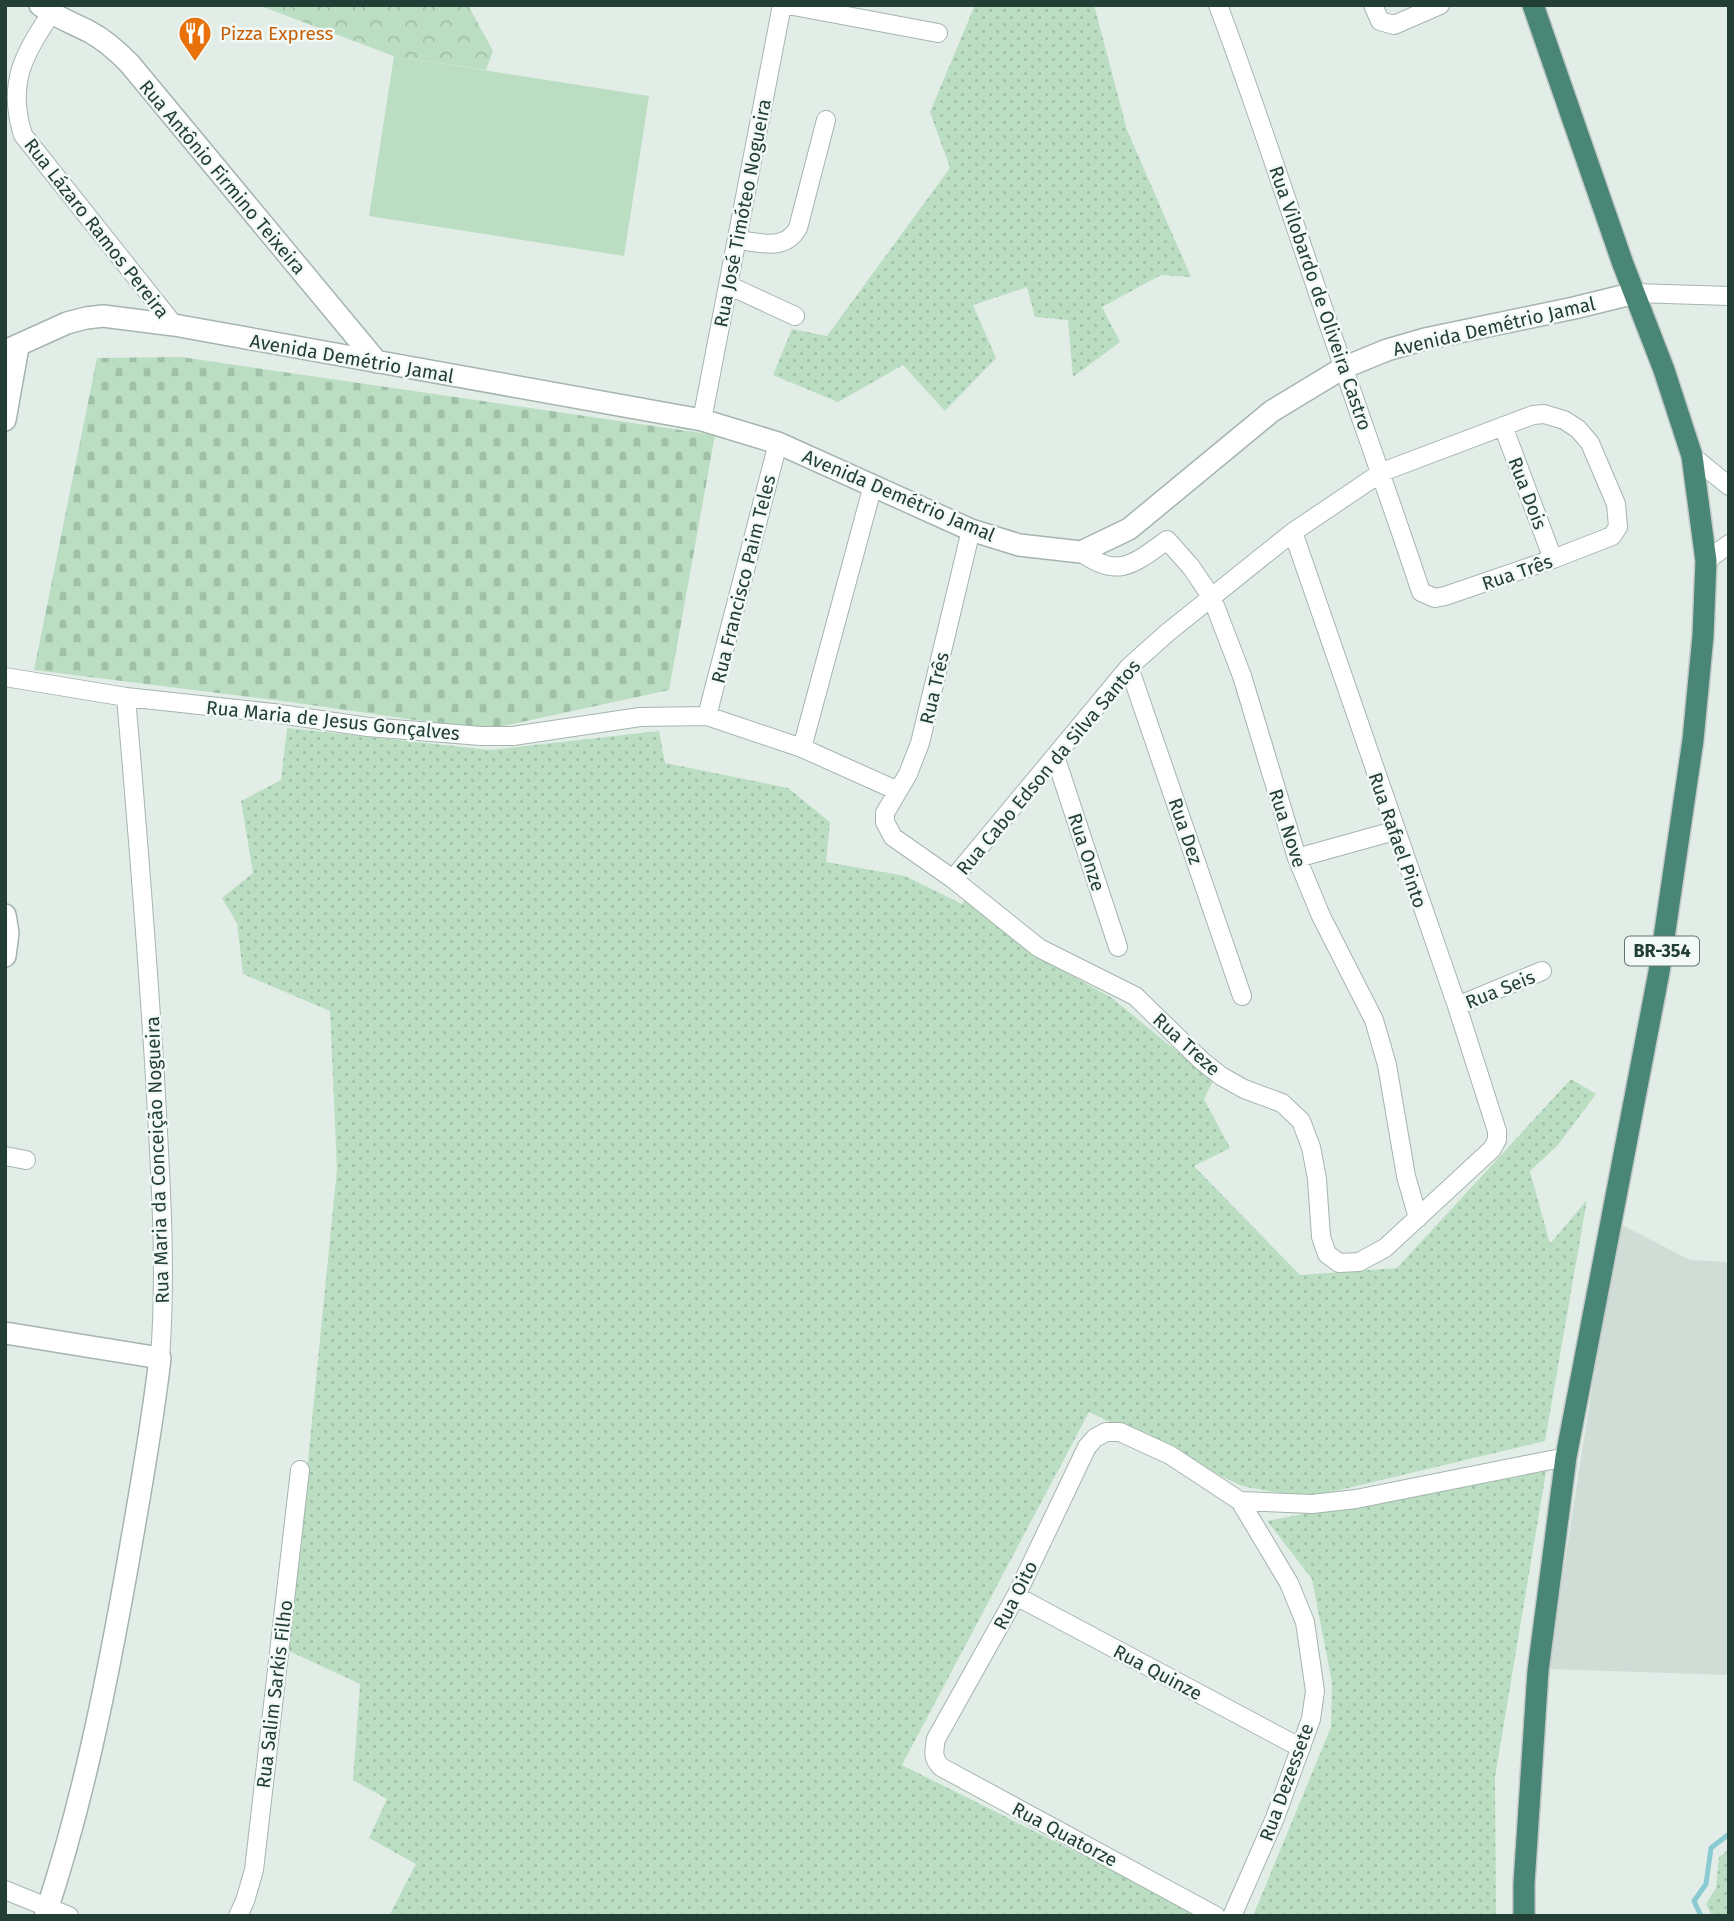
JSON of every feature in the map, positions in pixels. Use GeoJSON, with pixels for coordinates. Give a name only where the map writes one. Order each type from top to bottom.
{"type":"FeatureCollection","features":[{"type":"Feature","properties":{"kind":"highway","name":"BR-354"},"geometry":{"type":"LineString","coordinates":[[1524,1916],[1538,1671],[1566,1457],[1658,972],[1693,740],[1703,636],[1706,561],[1692,456],[1664,370],[1533,5]]}},
{"type":"Feature","properties":{"kind":"street","name":"Rua José Timóteo Nogueira"},"geometry":{"type":"LineString","coordinates":[[702,420],[782,5]]}},
{"type":"Feature","properties":{"kind":"street"},"geometry":{"type":"LineString","coordinates":[[788,5],[939,33]]}},
{"type":"Feature","properties":{"kind":"street","name":"Rua Vilobardo de Oliveira Castro"},"geometry":{"type":"LineString","coordinates":[[1217,5],[1256,106],[1421,592]]}},
{"type":"Feature","properties":{"kind":"street"},"geometry":{"type":"LineString","coordinates":[[1373,5],[1380,22],[1394,25],[1440,5]]}},
{"type":"Feature","properties":{"kind":"street","name":"Rua Lázaro Ramos Pereira"},"geometry":{"type":"LineString","coordinates":[[46,9],[20,66],[16,115],[23,135],[174,325]]}},
{"type":"Feature","properties":{"kind":"street","name":"Rua Antônio Firmino Teixeira"},"geometry":{"type":"LineString","coordinates":[[46,9],[91,32],[129,63],[377,362]]}},
{"type":"Feature","properties":{"kind":"street"},"geometry":{"type":"LineString","coordinates":[[737,240],[776,243],[786,242],[793,237],[798,228],[826,120]]}},
{"type":"Feature","properties":{"kind":"street"},"geometry":{"type":"LineString","coordinates":[[728,285],[795,316]]}},
{"type":"Feature","properties":{"kind":"street","name":"Avenida Demétrio Jamal"},"geometry":{"type":"LineString","coordinates":[[10,347],[67,323],[103,316],[174,325],[702,420],[778,443],[971,530],[1019,545],[1081,552],[1129,529],[1272,411],[1343,368],[1387,350],[1425,339],[1635,293],[1729,296]]}},
{"type":"Feature","properties":{"kind":"street"},"geometry":{"type":"LineString","coordinates":[[5,420],[10,347]]}},
{"type":"Feature","properties":{"kind":"street","name":"Rua Cabo Edson da Silva Santos"},"geometry":{"type":"LineString","coordinates":[[953,879],[1129,667],[1293,532],[1381,472],[1533,415],[1544,414],[1564,420],[1578,429],[1590,443],[1616,504],[1618,527],[1612,536]]}},
{"type":"Feature","properties":{"kind":"street","name":"Rua Dois"},"geometry":{"type":"LineString","coordinates":[[1503,426],[1553,559]]}},
{"type":"Feature","properties":{"kind":"street","name":"Rua Francisco Paim Teles"},"geometry":{"type":"LineString","coordinates":[[707,716],[778,443]]}},
{"type":"Feature","properties":{"kind":"street"},"geometry":{"type":"LineString","coordinates":[[1692,456],[1729,486]]}},
{"type":"Feature","properties":{"kind":"street"},"geometry":{"type":"LineString","coordinates":[[802,748],[873,485]]}},
{"type":"Feature","properties":{"kind":"street","name":"Rua Três"},"geometry":{"type":"LineString","coordinates":[[893,837],[885,822],[886,813],[920,743],[971,530]]}},
{"type":"Feature","properties":{"kind":"street","name":"Rua Rafael Pinto"},"geometry":{"type":"LineString","coordinates":[[1293,532],[1494,1119],[1497,1140],[1492,1149]]}},
{"type":"Feature","properties":{"kind":"street","name":"Rua Três"},"geometry":{"type":"LineString","coordinates":[[1421,592],[1435,598],[1445,596],[1612,536]]}},
{"type":"Feature","properties":{"kind":"street","name":"Rua Nove"},"geometry":{"type":"LineString","coordinates":[[1081,552],[1094,562],[1113,567],[1135,563],[1167,540],[1191,567],[1212,598],[1242,676],[1297,858],[1321,916],[1374,1020],[1387,1065],[1404,1164],[1418,1218]]}},
{"type":"Feature","properties":{"kind":"street"},"geometry":{"type":"LineString","coordinates":[[1706,561],[1729,544]]}},
{"type":"Feature","properties":{"kind":"street","name":"Rua Dez"},"geometry":{"type":"LineString","coordinates":[[1129,667],[1242,996]]}},
{"type":"Feature","properties":{"kind":"street","name":"Rua Maria de Jesus Gonçalves"},"geometry":{"type":"LineString","coordinates":[[5,677],[126,697],[273,713],[368,727],[481,736],[513,736],[640,717],[707,716],[802,748],[898,792]]}},
{"type":"Feature","properties":{"kind":"street","name":"Rua Maria da Conceição Nogueira"},"geometry":{"type":"LineString","coordinates":[[47,1911],[89,1764],[105,1686],[144,1473],[160,1358],[164,1298],[163,1211],[126,697]]}},
{"type":"Feature","properties":{"kind":"street","name":"Rua Onze"},"geometry":{"type":"LineString","coordinates":[[1055,756],[1118,947]]}},
{"type":"Feature","properties":{"kind":"street"},"geometry":{"type":"LineString","coordinates":[[1297,858],[1394,831]]}},
{"type":"Feature","properties":{"kind":"street","name":"Rua Treze"},"geometry":{"type":"LineString","coordinates":[[893,837],[953,879],[1039,948],[1135,996],[1202,1062],[1221,1076],[1244,1089],[1282,1103],[1301,1121],[1311,1147],[1317,1179],[1321,1237],[1327,1254],[1339,1263],[1359,1262],[1385,1248],[1492,1149]]}},
{"type":"Feature","properties":{"kind":"street"},"geometry":{"type":"LineString","coordinates":[[5,915],[8,933],[5,956]]}},
{"type":"Feature","properties":{"kind":"street","name":"Rua Seis"},"geometry":{"type":"LineString","coordinates":[[1457,1006],[1542,971]]}},
{"type":"Feature","properties":{"kind":"street"},"geometry":{"type":"LineString","coordinates":[[5,1156],[26,1160]]}},
{"type":"Feature","properties":{"kind":"street"},"geometry":{"type":"LineString","coordinates":[[5,1333],[160,1358]]}},
{"type":"Feature","properties":{"kind":"street","name":"Rua Dezessete"},"geometry":{"type":"LineString","coordinates":[[1087,1447],[1095,1438],[1106,1432],[1120,1432],[1170,1455],[1240,1501],[1289,1583],[1304,1622],[1315,1691],[1311,1719],[1275,1818],[1232,1916]]}},
{"type":"Feature","properties":{"kind":"street","name":"Rua Oito"},"geometry":{"type":"LineString","coordinates":[[936,1739],[1016,1596],[1087,1447]]}},
{"type":"Feature","properties":{"kind":"street"},"geometry":{"type":"LineString","coordinates":[[1240,1501],[1312,1504],[1356,1499],[1566,1457]]}},
{"type":"Feature","properties":{"kind":"street","name":"Rua Salim Sarkis Filho"},"geometry":{"type":"LineString","coordinates":[[238,1916],[254,1870],[300,1470]]}},
{"type":"Feature","properties":{"kind":"street","name":"Rua Quinze"},"geometry":{"type":"LineString","coordinates":[[1016,1596],[1301,1748]]}},
{"type":"Feature","properties":{"kind":"street","name":"Rua Quatorze"},"geometry":{"type":"LineString","coordinates":[[936,1739],[933,1753],[936,1762],[942,1767],[1216,1916]]}},
{"type":"Feature","properties":{"kind":"street"},"geometry":{"type":"LineString","coordinates":[[5,1890],[47,1911],[69,1916]]}},
{"type":"Feature","properties":{"kind":"shaded area"},"geometry":{"type":"Polygon","coordinates":[[[1618,1223],[1690,1260],[1729,1262],[1729,1675],[1548,1669],[1618,1223]]]}},
{"type":"Feature","properties":{"kind":"green space"},"geometry":{"type":"Polygon","coordinates":[[[258,5],[468,5],[493,51],[486,70],[394,56],[258,5]]]}},
{"type":"Feature","properties":{"kind":"green space"},"geometry":{"type":"Polygon","coordinates":[[[975,5],[1094,5],[1127,130],[1191,277],[1161,275],[1102,307],[1120,342],[1073,377],[1068,320],[1035,317],[1027,287],[973,305],[996,358],[945,411],[903,365],[838,402],[773,375],[792,329],[827,336],[950,168],[930,112],[975,5]]]}},
{"type":"Feature","properties":{"kind":"green space"},"geometry":{"type":"Polygon","coordinates":[[[394,56],[649,96],[624,256],[369,216],[394,56]]]}},
{"type":"Feature","properties":{"kind":"green space"},"geometry":{"type":"Polygon","coordinates":[[[181,357],[715,435],[669,690],[485,730],[34,670],[97,358],[181,357]]]}},
{"type":"Feature","properties":{"kind":"green space"},"geometry":{"type":"Polygon","coordinates":[[[287,728],[490,750],[659,731],[665,763],[788,788],[830,822],[826,862],[905,876],[962,904],[970,894],[1034,955],[1112,998],[1213,1081],[1204,1099],[1230,1148],[1194,1166],[1300,1275],[1397,1268],[1571,1079],[1596,1094],[1558,1145],[1530,1171],[1550,1244],[1587,1200],[1545,1441],[1306,1498],[1242,1486],[1089,1412],[902,1765],[1204,1916],[389,1916],[416,1864],[369,1838],[387,1799],[353,1780],[360,1684],[289,1651],[337,1169],[330,1011],[243,974],[237,923],[222,898],[253,873],[241,801],[281,780],[287,728]]]}},
{"type":"Feature","properties":{"kind":"green space"},"geometry":{"type":"Polygon","coordinates":[[[1547,1466],[1495,1777],[1496,1916],[1253,1916],[1331,1727],[1332,1683],[1312,1579],[1267,1521],[1547,1466]]]}},
{"type":"Feature","properties":{"kind":"green space"},"geometry":{"type":"Polygon","coordinates":[[[1729,1849],[1729,1916],[1712,1916],[1706,1904],[1716,1888],[1719,1857],[1729,1849]]]}},
{"type":"Feature","properties":{"kind":"waterway"},"geometry":{"type":"LineString","coordinates":[[1701,1916],[1694,1901],[1706,1884],[1711,1848],[1729,1834]]}},
{"type":"Feature","properties":{"kind":"place","name":"Pizza Express"},"geometry":{"type":"Point","coordinates":[195,63]}}]}
